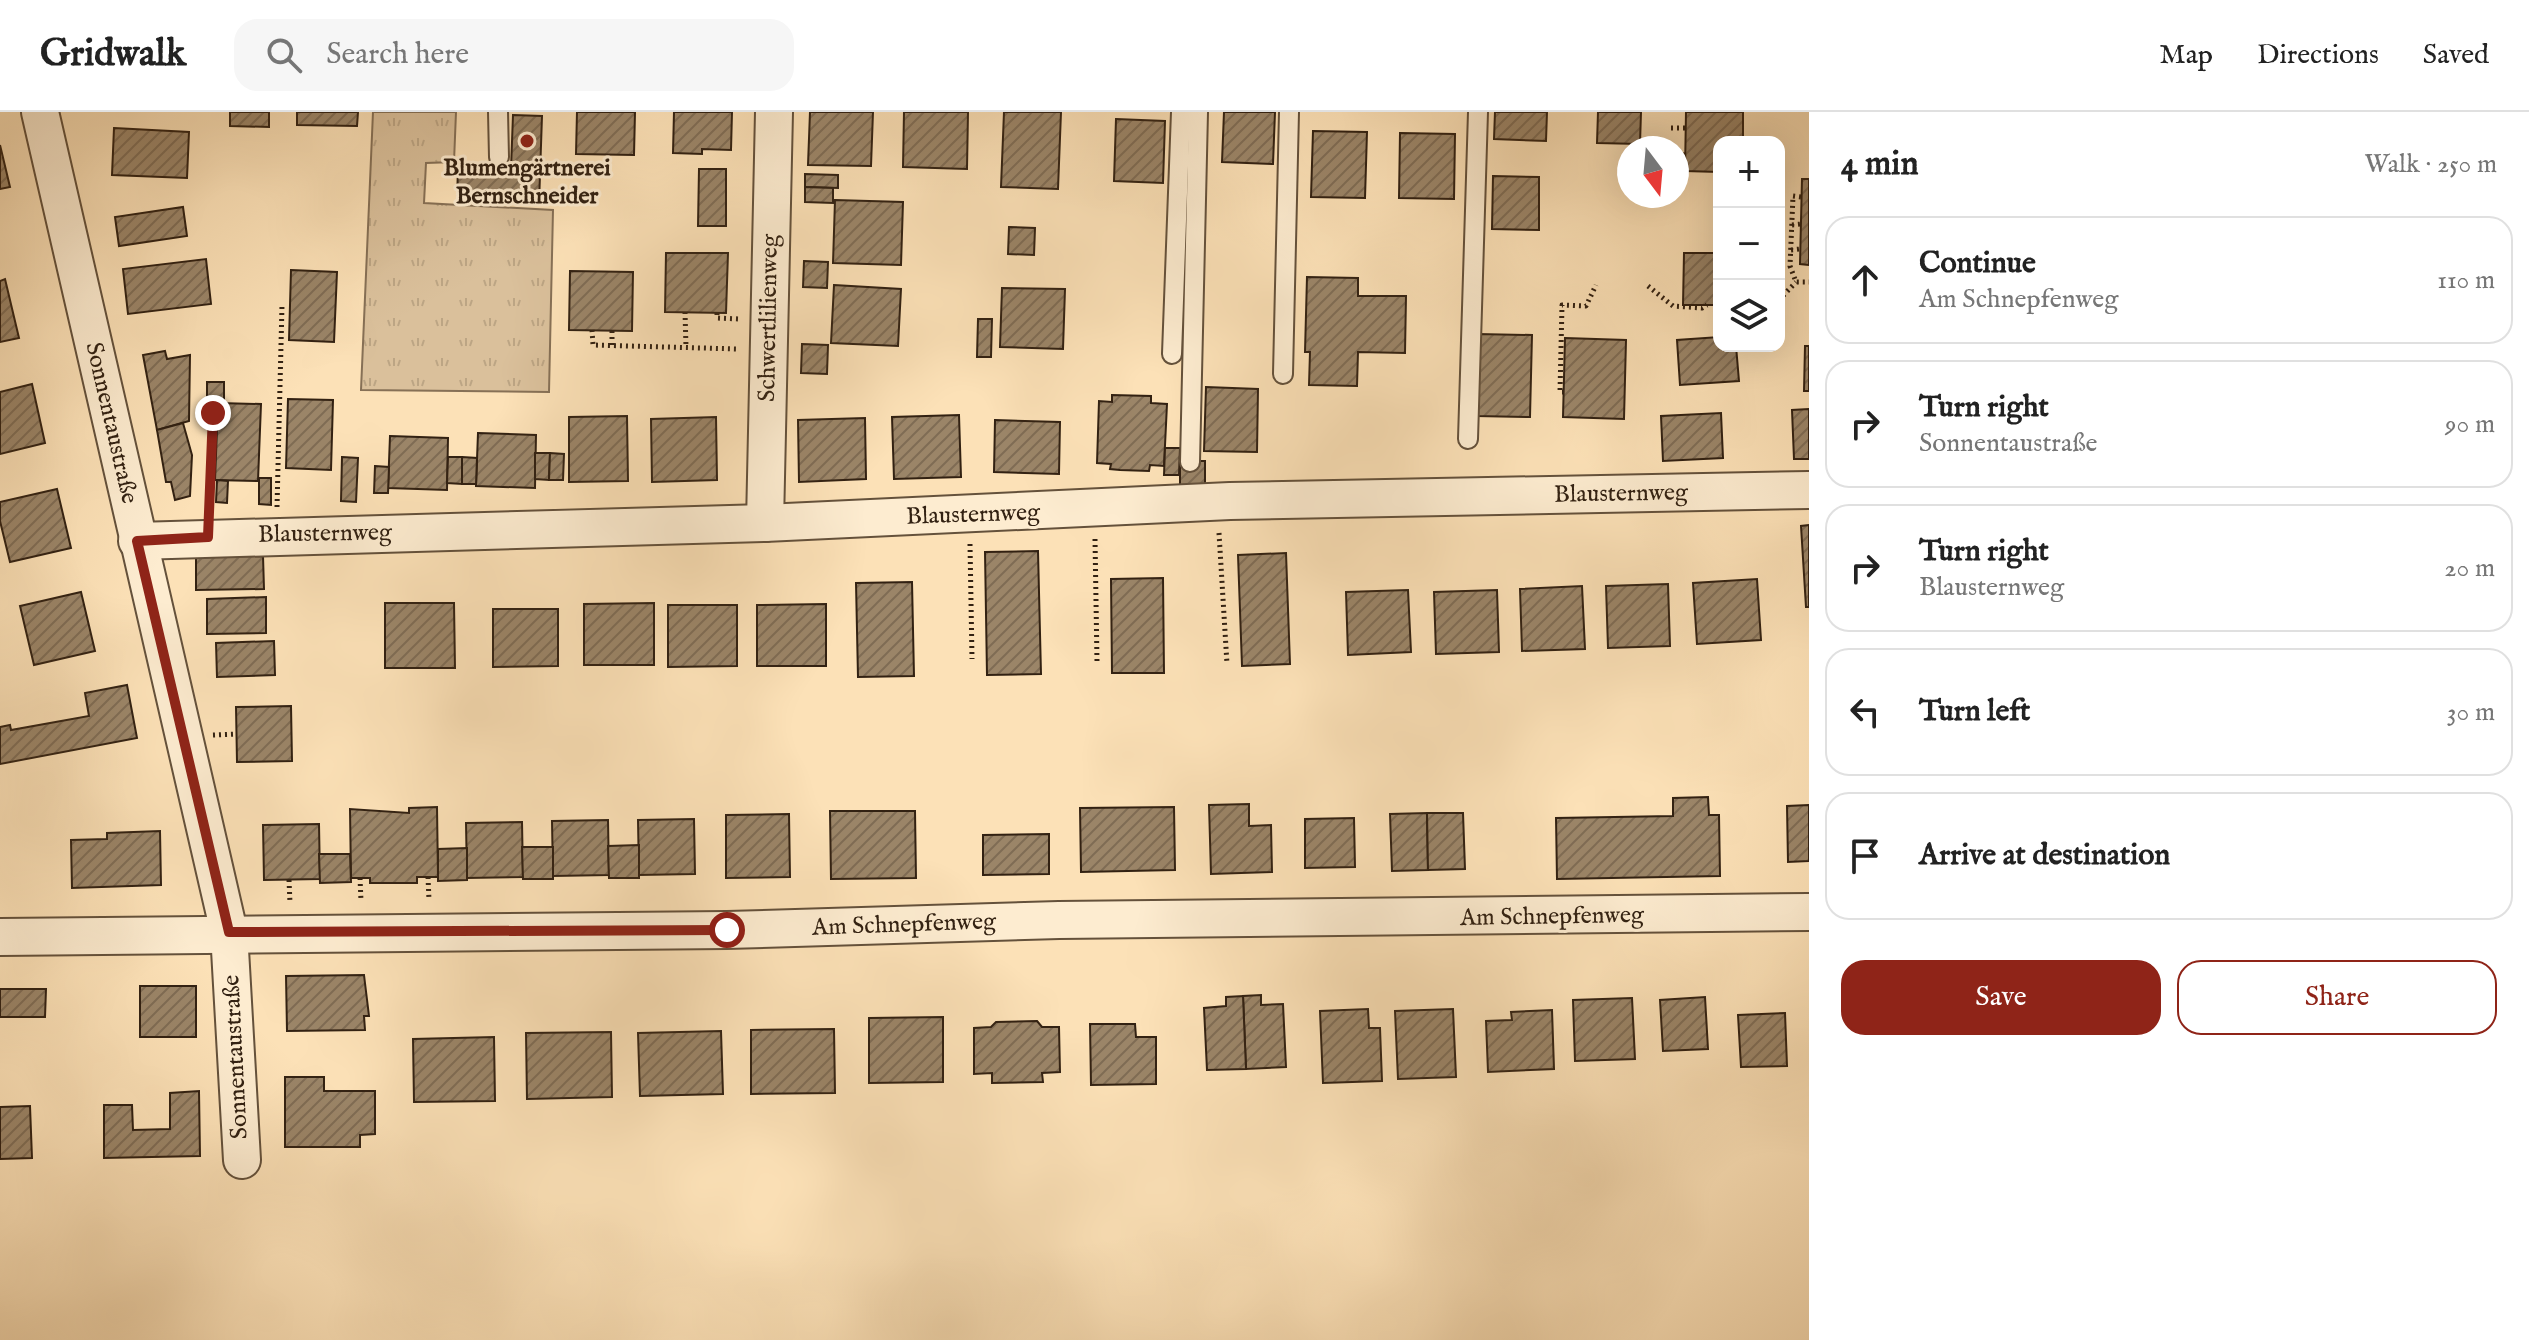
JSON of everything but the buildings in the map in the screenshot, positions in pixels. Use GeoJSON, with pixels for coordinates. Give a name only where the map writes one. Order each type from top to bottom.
{"type":"FeatureCollection","features":[{"type":"Feature","properties":{"kind":"street","name":"Sonnentaustraße"},"geometry":{"type":"LineString","coordinates":[[40,112],[229,932],[242,1160]]}},
{"type":"Feature","properties":{"kind":"street","name":"Schwertlilienweg"},"geometry":{"type":"LineString","coordinates":[[765,523],[774,112]]}},
{"type":"Feature","properties":{"kind":"street","name":"Blausternweg"},"geometry":{"type":"LineString","coordinates":[[137,541],[765,523],[1217,502],[1809,490]]}},
{"type":"Feature","properties":{"kind":"street","name":"Am Schnepfenweg"},"geometry":{"type":"LineString","coordinates":[[0,937],[229,932],[727,930],[1059,920],[1809,912]]}},
{"type":"Feature","properties":{"kind":"lane"},"geometry":{"type":"LineString","coordinates":[[498,112],[499,157]]}},
{"type":"Feature","properties":{"kind":"lane"},"geometry":{"type":"LineString","coordinates":[[1172,354],[1181,112]]}},
{"type":"Feature","properties":{"kind":"lane"},"geometry":{"type":"LineString","coordinates":[[1190,462],[1198,112]]}},
{"type":"Feature","properties":{"kind":"lane"},"geometry":{"type":"LineString","coordinates":[[1283,374],[1289,112]]}},
{"type":"Feature","properties":{"kind":"lane"},"geometry":{"type":"LineString","coordinates":[[1468,439],[1478,112]]}},
{"type":"Feature","properties":{"kind":"path"},"geometry":{"type":"LineString","coordinates":[[1671,128],[1686,128]]}},
{"type":"Feature","properties":{"kind":"path"},"geometry":{"type":"LineString","coordinates":[[1796,282],[1790,266],[1793,196],[1801,197]]}},
{"type":"Feature","properties":{"kind":"path"},"geometry":{"type":"LineString","coordinates":[[1792,225],[1801,224]]}},
{"type":"Feature","properties":{"kind":"path"},"geometry":{"type":"LineString","coordinates":[[1791,250],[1800,249]]}},
{"type":"Feature","properties":{"kind":"path"},"geometry":{"type":"LineString","coordinates":[[1785,294],[1796,282],[1809,282]]}},
{"type":"Feature","properties":{"kind":"path"},"geometry":{"type":"LineString","coordinates":[[1564,392],[1560,392],[1563,366],[1562,305],[1586,306],[1596,285]]}},
{"type":"Feature","properties":{"kind":"path"},"geometry":{"type":"LineString","coordinates":[[1648,286],[1673,306],[1702,308],[1707,305]]}},
{"type":"Feature","properties":{"kind":"path"},"geometry":{"type":"LineString","coordinates":[[277,535],[282,305]]}},
{"type":"Feature","properties":{"kind":"path"},"geometry":{"type":"LineString","coordinates":[[685,312],[686,348]]}},
{"type":"Feature","properties":{"kind":"path"},"geometry":{"type":"LineString","coordinates":[[592,330],[593,345],[769,350]]}},
{"type":"Feature","properties":{"kind":"path"},"geometry":{"type":"LineString","coordinates":[[612,331],[612,345]]}},
{"type":"Feature","properties":{"kind":"path"},"geometry":{"type":"LineString","coordinates":[[208,537],[213,413]]}},
{"type":"Feature","properties":{"kind":"path"},"geometry":{"type":"LineString","coordinates":[[1217,502],[1227,664]]}},
{"type":"Feature","properties":{"kind":"path"},"geometry":{"type":"LineString","coordinates":[[1094,510],[1097,662]]}},
{"type":"Feature","properties":{"kind":"path"},"geometry":{"type":"LineString","coordinates":[[970,515],[972,659]]}},
{"type":"Feature","properties":{"kind":"green space"},"geometry":{"type":"Polygon","coordinates":[[[373,112],[456,112],[454,162],[426,163],[424,203],[553,210],[549,392],[361,390],[373,112]]]}},
{"type":"Feature","properties":{"kind":"place","name":"Blumengärtnerei Bernschneider"},"geometry":{"type":"Point","coordinates":[527,141]}},
{"type":"Feature","properties":{"kind":"route"},"geometry":{"type":"LineString","coordinates":[[213,413],[208,537],[137,541],[229,932],[727,930]]}}]}
